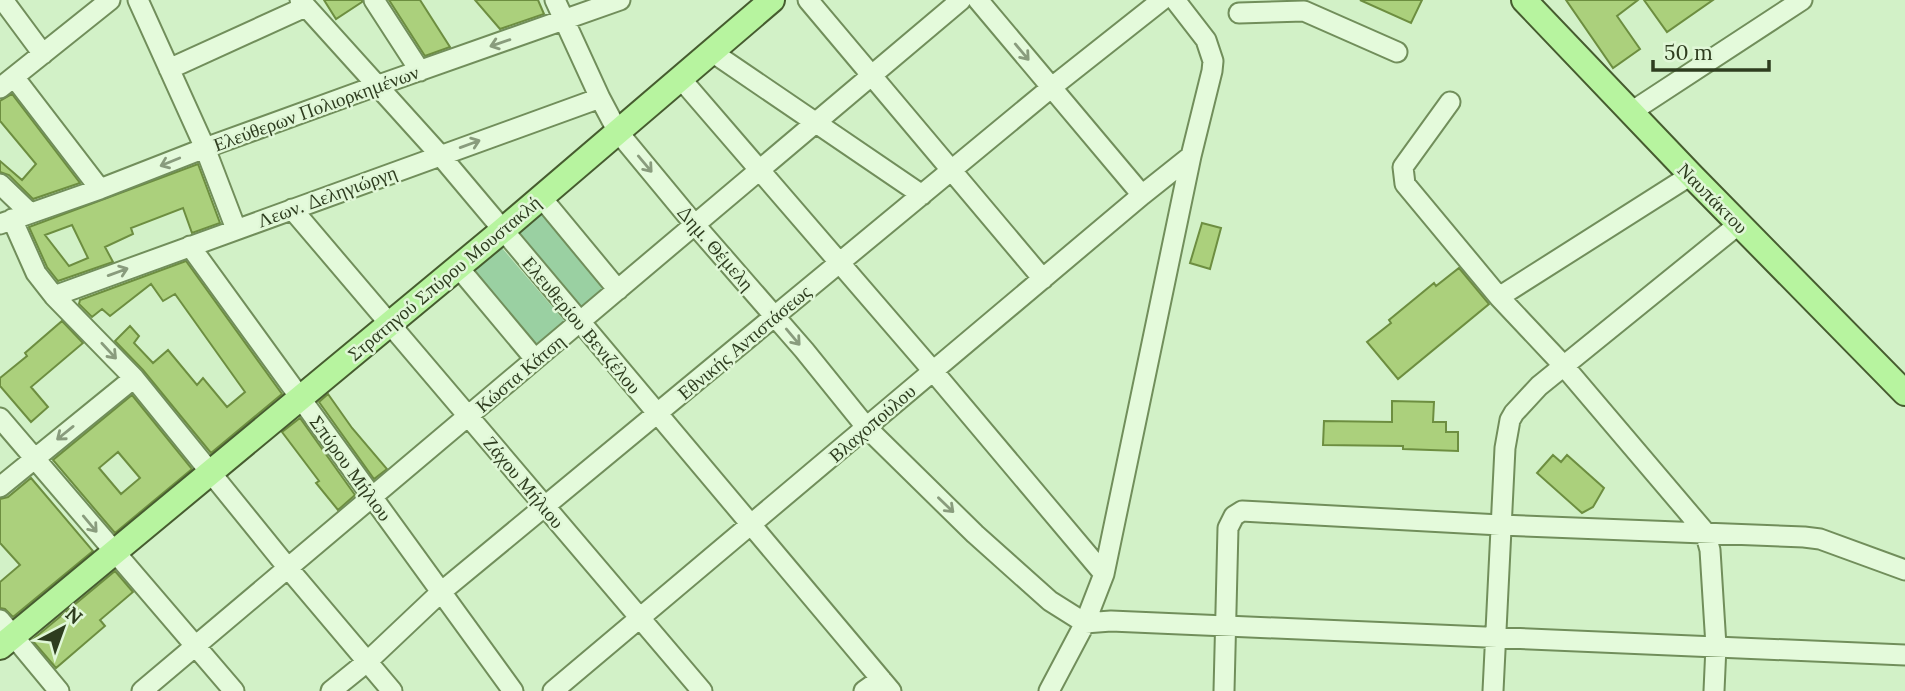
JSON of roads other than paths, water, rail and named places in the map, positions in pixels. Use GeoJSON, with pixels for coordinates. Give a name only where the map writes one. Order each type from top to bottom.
{"type":"FeatureCollection","features":[{"type":"Feature","properties":{"kind":"main road","name":"Ναυπάκτου"},"geometry":{"type":"LineString","coordinates":[[1524,0],[1690,175],[1902,384]]}},
{"type":"Feature","properties":{"kind":"main road","name":"Στρατηγού Σπύρου Μουστακλή"},"geometry":{"type":"LineString","coordinates":[[4,634],[114,553],[301,399],[681,79],[763,3]]}},
{"type":"Feature","properties":{"kind":"street"},"geometry":{"type":"LineString","coordinates":[[3,0],[43,54]]}},
{"type":"Feature","properties":{"kind":"street"},"geometry":{"type":"LineString","coordinates":[[100,189],[7,82],[110,0]]}},
{"type":"Feature","properties":{"kind":"street"},"geometry":{"type":"LineString","coordinates":[[138,0],[205,148],[236,229]]}},
{"type":"Feature","properties":{"kind":"street"},"geometry":{"type":"LineString","coordinates":[[374,0],[420,71]]}},
{"type":"Feature","properties":{"kind":"street","name":"Δημ. Θέμελη"},"geometry":{"type":"LineString","coordinates":[[555,0],[618,132],[867,428],[996,553],[1051,601],[1085,623]]}},
{"type":"Feature","properties":{"kind":"street","name":"Ελεύθερων Πολιορκημένων"},"geometry":{"type":"LineString","coordinates":[[14,219],[620,0]]}},
{"type":"Feature","properties":{"kind":"street"},"geometry":{"type":"LineString","coordinates":[[807,0],[1043,279]]}},
{"type":"Feature","properties":{"kind":"street","name":"Κώστα Κάτση"},"geometry":{"type":"LineString","coordinates":[[142,691],[961,0]]}},
{"type":"Feature","properties":{"kind":"street"},"geometry":{"type":"LineString","coordinates":[[978,0],[1142,195]]}},
{"type":"Feature","properties":{"kind":"street","name":"Εθνικής Αντιστάσεως"},"geometry":{"type":"LineString","coordinates":[[331,691],[368,661],[441,592],[1052,87],[1162,0]]}},
{"type":"Feature","properties":{"kind":"street"},"geometry":{"type":"LineString","coordinates":[[1049,691],[1085,623],[1104,574],[1191,156],[1210,86],[1213,61],[1206,40],[1175,0]]}},
{"type":"Feature","properties":{"kind":"street"},"geometry":{"type":"LineString","coordinates":[[1630,112],[1802,0]]}},
{"type":"Feature","properties":{"kind":"street"},"geometry":{"type":"LineString","coordinates":[[169,69],[302,3]]}},
{"type":"Feature","properties":{"kind":"street","name":"Ελευθερίου Βενιζέλου"},"geometry":{"type":"LineString","coordinates":[[302,3],[440,155],[886,685]]}},
{"type":"Feature","properties":{"kind":"street"},"geometry":{"type":"LineString","coordinates":[[1239,13],[1304,11],[1397,52]]}},
{"type":"Feature","properties":{"kind":"street"},"geometry":{"type":"LineString","coordinates":[[712,52],[922,195]]}},
{"type":"Feature","properties":{"kind":"street"},"geometry":{"type":"LineString","coordinates":[[681,79],[1104,574]]}},
{"type":"Feature","properties":{"kind":"street","name":"Λεων. Δεληγιώργη"},"geometry":{"type":"LineString","coordinates":[[54,296],[600,98]]}},
{"type":"Feature","properties":{"kind":"street"},"geometry":{"type":"LineString","coordinates":[[1450,102],[1407,159],[1402,175],[1405,184],[1499,297],[1563,365],[1705,532],[1710,550],[1716,646],[1714,691]]}},
{"type":"Feature","properties":{"kind":"street","name":"Βλαχοπούλου"},"geometry":{"type":"LineString","coordinates":[[553,691],[1191,156]]}},
{"type":"Feature","properties":{"kind":"street"},"geometry":{"type":"LineString","coordinates":[[1499,297],[1690,175]]}},
{"type":"Feature","properties":{"kind":"street"},"geometry":{"type":"LineString","coordinates":[[0,184],[36,273],[54,296],[134,378],[392,691]]}},
{"type":"Feature","properties":{"kind":"street"},"geometry":{"type":"LineString","coordinates":[[541,197],[618,290]]}},
{"type":"Feature","properties":{"kind":"street","name":"Ζάχου Μήλιου"},"geometry":{"type":"LineString","coordinates":[[292,209],[702,691]]}},
{"type":"Feature","properties":{"kind":"street"},"geometry":{"type":"LineString","coordinates":[[1493,691],[1500,525],[1505,447],[1510,420],[1525,401],[1563,365],[1739,224]]}},
{"type":"Feature","properties":{"kind":"street","name":"Σπύρου Μήλιου"},"geometry":{"type":"LineString","coordinates":[[190,246],[513,691]]}},
{"type":"Feature","properties":{"kind":"street"},"geometry":{"type":"LineString","coordinates":[[457,267],[536,359]]}},
{"type":"Feature","properties":{"kind":"street"},"geometry":{"type":"LineString","coordinates":[[0,486],[134,378]]}},
{"type":"Feature","properties":{"kind":"street"},"geometry":{"type":"LineString","coordinates":[[0,418],[234,691]]}},
{"type":"Feature","properties":{"kind":"street"},"geometry":{"type":"LineString","coordinates":[[1224,691],[1228,528],[1231,519],[1238,512],[1804,537],[1820,539],[1905,570]]}},
{"type":"Feature","properties":{"kind":"street"},"geometry":{"type":"LineString","coordinates":[[1085,623],[1111,621],[1905,655]]}},
{"type":"Feature","properties":{"kind":"street"},"geometry":{"type":"LineString","coordinates":[[4,634],[59,691]]}},
{"type":"Feature","properties":{"kind":"street"},"geometry":{"type":"LineString","coordinates":[[863,691],[886,685]]}}]}
